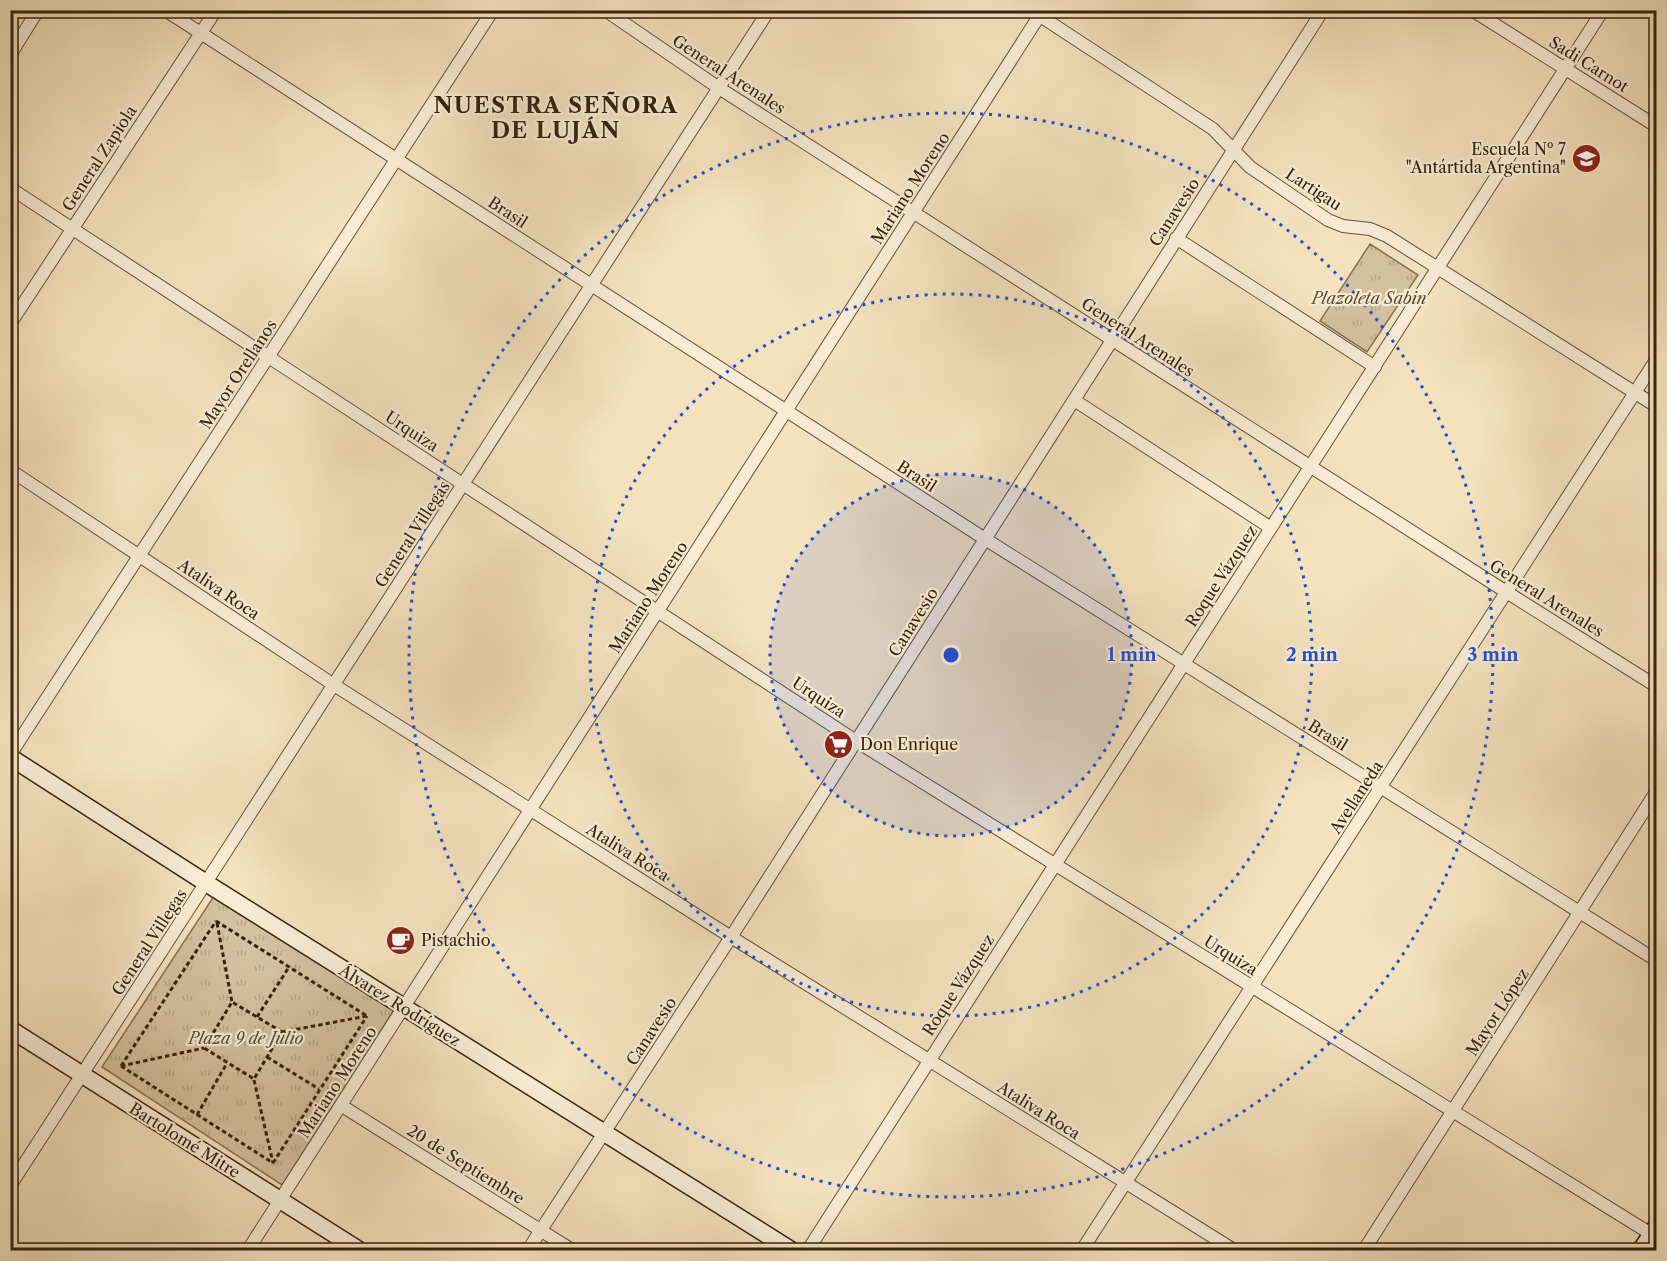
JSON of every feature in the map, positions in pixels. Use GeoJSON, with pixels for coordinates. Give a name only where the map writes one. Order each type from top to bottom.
{"type":"FeatureCollection","features":[{"type":"Feature","properties":{"kind":"main road","name":"Álvarez Rodríguez"},"geometry":{"type":"LineString","coordinates":[[10,756],[206,883],[791,1251]]}},
{"type":"Feature","properties":{"kind":"main road","name":"Bartolomé Mitre"},"geometry":{"type":"LineString","coordinates":[[10,1029],[359,1251]]}},
{"type":"Feature","properties":{"kind":"main road"},"geometry":{"type":"LineString","coordinates":[[1641,1251],[1655,1233]]}},
{"type":"Feature","properties":{"kind":"street"},"geometry":{"type":"LineString","coordinates":[[10,55],[38,10]]}},
{"type":"Feature","properties":{"kind":"street","name":"Brasil"},"geometry":{"type":"LineString","coordinates":[[165,10],[985,539],[1656,960]]}},
{"type":"Feature","properties":{"kind":"street","name":"General Zapiola"},"geometry":{"type":"LineString","coordinates":[[10,324],[216,10]]}},
{"type":"Feature","properties":{"kind":"street","name":"Mayor Orellanos"},"geometry":{"type":"LineString","coordinates":[[10,756],[493,10]]}},
{"type":"Feature","properties":{"kind":"street","name":"General Arenales"},"geometry":{"type":"LineString","coordinates":[[604,10],[720,88],[1656,686]]}},
{"type":"Feature","properties":{"kind":"street","name":"General Villegas"},"geometry":{"type":"LineString","coordinates":[[10,1186],[769,10]]}},
{"type":"Feature","properties":{"kind":"street","name":"Canavesio"},"geometry":{"type":"LineString","coordinates":[[528,1251],[1323,10]]}},
{"type":"Feature","properties":{"kind":"street","name":"Sadi Carnot"},"geometry":{"type":"LineString","coordinates":[[1473,10],[1656,126]]}},
{"type":"Feature","properties":{"kind":"street","name":"Roque Vázquez"},"geometry":{"type":"LineString","coordinates":[[808,1251],[1603,10]]}},
{"type":"Feature","properties":{"kind":"street","name":"Lartigau"},"geometry":{"type":"LineString","coordinates":[[1038,12],[1213,129],[1250,167],[1328,220],[1343,226],[1380,232],[1656,406]]}},
{"type":"Feature","properties":{"kind":"street","name":"Mariano Moreno"},"geometry":{"type":"LineString","coordinates":[[248,1251],[914,212],[1038,12]]}},
{"type":"Feature","properties":{"kind":"street","name":"Urquiza"},"geometry":{"type":"LineString","coordinates":[[10,188],[856,741],[1453,1112],[1655,1233]]}},
{"type":"Feature","properties":{"kind":"street"},"geometry":{"type":"LineString","coordinates":[[1176,238],[1375,367]]}},
{"type":"Feature","properties":{"kind":"street","name":"Avellaneda"},"geometry":{"type":"LineString","coordinates":[[1082,1251],[1656,360]]}},
{"type":"Feature","properties":{"kind":"street"},"geometry":{"type":"LineString","coordinates":[[1074,400],[1271,528]]}},
{"type":"Feature","properties":{"kind":"street","name":"Ataliva Roca"},"geometry":{"type":"LineString","coordinates":[[10,470],[334,685],[731,937],[1234,1251]]}},
{"type":"Feature","properties":{"kind":"street","name":"Mayor López"},"geometry":{"type":"LineString","coordinates":[[1364,1251],[1656,792]]}},
{"type":"Feature","properties":{"kind":"street","name":"20 de Septiembre"},"geometry":{"type":"LineString","coordinates":[[342,1106],[572,1251]]}},
{"type":"Feature","properties":{"kind":"path"},"geometry":{"type":"LineString","coordinates":[[216,921],[367,1016]]}},
{"type":"Feature","properties":{"kind":"path"},"geometry":{"type":"LineString","coordinates":[[204,1048],[232,1002],[216,921]]}},
{"type":"Feature","properties":{"kind":"path"},"geometry":{"type":"LineString","coordinates":[[122,1066],[216,921]]}},
{"type":"Feature","properties":{"kind":"path"},"geometry":{"type":"LineString","coordinates":[[257,1017],[290,967]]}},
{"type":"Feature","properties":{"kind":"path"},"geometry":{"type":"LineString","coordinates":[[232,1002],[282,1032],[367,1016]]}},
{"type":"Feature","properties":{"kind":"path"},"geometry":{"type":"LineString","coordinates":[[273,1163],[367,1016]]}},
{"type":"Feature","properties":{"kind":"path"},"geometry":{"type":"LineString","coordinates":[[273,1163],[254,1079],[282,1032]]}},
{"type":"Feature","properties":{"kind":"path"},"geometry":{"type":"LineString","coordinates":[[122,1066],[204,1048],[254,1079]]}},
{"type":"Feature","properties":{"kind":"path"},"geometry":{"type":"LineString","coordinates":[[267,1057],[320,1089]]}},
{"type":"Feature","properties":{"kind":"path"},"geometry":{"type":"LineString","coordinates":[[197,1115],[227,1063]]}},
{"type":"Feature","properties":{"kind":"path"},"geometry":{"type":"LineString","coordinates":[[122,1066],[273,1163]]}},
{"type":"Feature","properties":{"kind":"green space","name":"Plazoleta Sabin"},"geometry":{"type":"Polygon","coordinates":[[[1370,244],[1418,275],[1367,352],[1320,321],[1370,244]]]}},
{"type":"Feature","properties":{"kind":"green space","name":"Plaza 9 de Julio"},"geometry":{"type":"Polygon","coordinates":[[[214,896],[394,1010],[282,1185],[102,1067],[214,896]]]}},
{"type":"Feature","properties":{"kind":"place","name":"Escuela Nº 7 \"Antártida Argentina\""},"geometry":{"type":"Point","coordinates":[1587,158]}},
{"type":"Feature","properties":{"kind":"place","name":"Don Enrique"},"geometry":{"type":"Point","coordinates":[839,744]}},
{"type":"Feature","properties":{"kind":"place","name":"Pistachio"},"geometry":{"type":"Point","coordinates":[400,940]}},
{"type":"Feature","properties":{"kind":"district","name":"NUESTRA SEÑORA DE LUJÁN"},"geometry":{"type":"Point","coordinates":[556,118]}}]}
